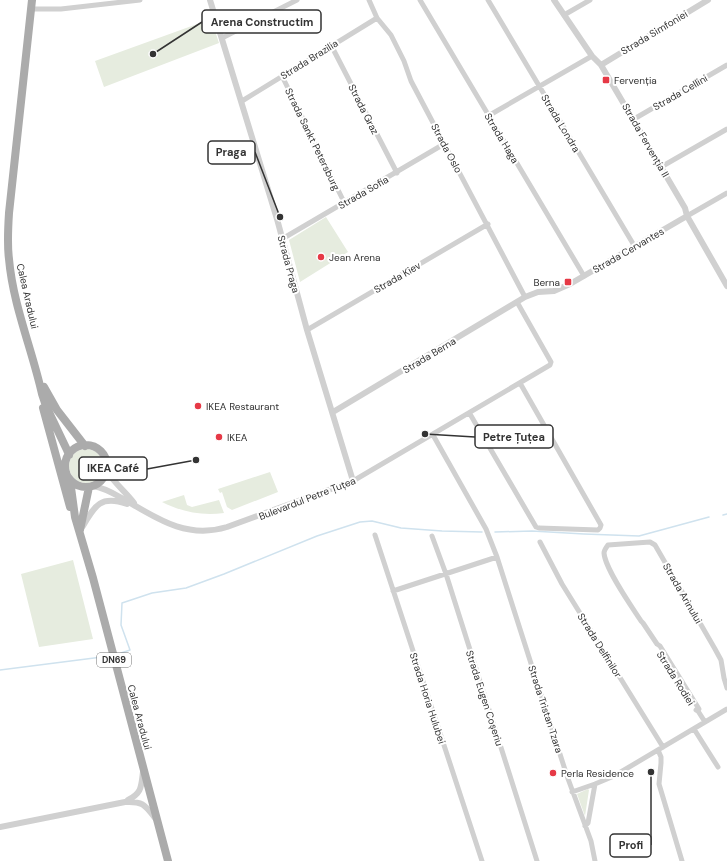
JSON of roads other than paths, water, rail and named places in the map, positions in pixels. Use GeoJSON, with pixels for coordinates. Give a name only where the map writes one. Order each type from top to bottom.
{"type":"FeatureCollection","features":[{"type":"Feature","properties":{"kind":"main road","name":"Calea Aradului"},"geometry":{"type":"LineString","coordinates":[[32,0],[8,236],[9,259],[12,282],[46,406],[68,450],[69,455]]}},
{"type":"Feature","properties":{"kind":"main road","name":"Calea Aradului"},"geometry":{"type":"LineString","coordinates":[[39,380],[57,410],[85,446]]}},
{"type":"Feature","properties":{"kind":"main road","name":"DN69"},"geometry":{"type":"LineString","coordinates":[[39,380],[39,394],[74,522],[80,531]]}},
{"type":"Feature","properties":{"kind":"main road","name":"DN69"},"geometry":{"type":"LineString","coordinates":[[85,446],[92,446],[100,451],[107,463],[107,471]]}},
{"type":"Feature","properties":{"kind":"main road"},"geometry":{"type":"LineString","coordinates":[[69,455],[76,448],[85,446]]}},
{"type":"Feature","properties":{"kind":"main road","name":"DN69"},"geometry":{"type":"LineString","coordinates":[[69,455],[66,470],[70,480]]}},
{"type":"Feature","properties":{"kind":"main road"},"geometry":{"type":"LineString","coordinates":[[70,480],[79,486],[91,487],[102,480],[107,471]]}},
{"type":"Feature","properties":{"kind":"main road","name":"Calea Aradului"},"geometry":{"type":"LineString","coordinates":[[70,480],[75,516],[168,861]]}},
{"type":"Feature","properties":{"kind":"main road","name":"Calea Aradului"},"geometry":{"type":"LineString","coordinates":[[80,531],[91,487]]}},
{"type":"Feature","properties":{"kind":"street"},"geometry":{"type":"LineString","coordinates":[[31,9],[61,9],[140,0]]}},
{"type":"Feature","properties":{"kind":"street","name":"Strada Praga"},"geometry":{"type":"LineString","coordinates":[[210,0],[242,101],[307,330],[353,482]]}},
{"type":"Feature","properties":{"kind":"street"},"geometry":{"type":"LineString","coordinates":[[222,38],[297,0]]}},
{"type":"Feature","properties":{"kind":"street","name":"Strada Oslo"},"geometry":{"type":"LineString","coordinates":[[369,0],[377,18],[391,35],[404,61],[411,82],[526,297]]}},
{"type":"Feature","properties":{"kind":"street","name":"Strada Haga"},"geometry":{"type":"LineString","coordinates":[[420,0],[584,276]]}},
{"type":"Feature","properties":{"kind":"street","name":"Strada Londra"},"geometry":{"type":"LineString","coordinates":[[488,0],[635,247]]}},
{"type":"Feature","properties":{"kind":"street","name":"Strada Fervenția II"},"geometry":{"type":"LineString","coordinates":[[554,0],[592,56],[601,65],[634,119],[685,208],[687,216],[727,284]]}},
{"type":"Feature","properties":{"kind":"street"},"geometry":{"type":"LineString","coordinates":[[564,15],[590,0]]}},
{"type":"Feature","properties":{"kind":"street","name":"Strada Simfoniei"},"geometry":{"type":"LineString","coordinates":[[601,65],[708,0]]}},
{"type":"Feature","properties":{"kind":"street","name":"Strada Brazilia"},"geometry":{"type":"LineString","coordinates":[[242,101],[377,18]]}},
{"type":"Feature","properties":{"kind":"street","name":"Strada Graz"},"geometry":{"type":"LineString","coordinates":[[331,45],[396,173]]}},
{"type":"Feature","properties":{"kind":"street"},"geometry":{"type":"LineString","coordinates":[[488,116],[592,56]]}},
{"type":"Feature","properties":{"kind":"street","name":"Strada Cellini"},"geometry":{"type":"LineString","coordinates":[[634,119],[727,65]]}},
{"type":"Feature","properties":{"kind":"street","name":"Strada Sankt Petersburg"},"geometry":{"type":"LineString","coordinates":[[282,76],[344,202]]}},
{"type":"Feature","properties":{"kind":"street"},"geometry":{"type":"LineString","coordinates":[[661,167],[727,129]]}},
{"type":"Feature","properties":{"kind":"street","name":"Strada Sofia"},"geometry":{"type":"LineString","coordinates":[[282,238],[444,144]]}},
{"type":"Feature","properties":{"kind":"street","name":"Strada Cervantes"},"geometry":{"type":"LineString","coordinates":[[526,297],[538,292],[554,291],[584,276],[727,193]]}},
{"type":"Feature","properties":{"kind":"street","name":"Strada Kiev"},"geometry":{"type":"LineString","coordinates":[[307,330],[488,224]]}},
{"type":"Feature","properties":{"kind":"street","name":"Strada Berna"},"geometry":{"type":"LineString","coordinates":[[333,412],[526,297]]}},
{"type":"Feature","properties":{"kind":"street","name":"Bulevardul Petre Țuțea"},"geometry":{"type":"LineString","coordinates":[[91,487],[105,488],[168,524],[195,530],[210,531],[227,527],[353,482],[470,414],[551,364],[517,302]]}},
{"type":"Feature","properties":{"kind":"street"},"geometry":{"type":"LineString","coordinates":[[470,414],[536,527],[598,530],[601,525],[520,383]]}},
{"type":"Feature","properties":{"kind":"street","name":"Strada Tristan Tzara"},"geometry":{"type":"LineString","coordinates":[[433,436],[486,529],[497,557],[572,792],[591,841],[595,861]]}},
{"type":"Feature","properties":{"kind":"street","name":"Bulevardul Petre Țuțea"},"geometry":{"type":"LineString","coordinates":[[107,471],[136,506]]}},
{"type":"Feature","properties":{"kind":"street"},"geometry":{"type":"LineString","coordinates":[[80,531],[92,510],[105,501],[122,502],[136,506]]}},
{"type":"Feature","properties":{"kind":"street","name":"Strada Horia Hulubei"},"geometry":{"type":"LineString","coordinates":[[375,535],[482,861]]}},
{"type":"Feature","properties":{"kind":"street","name":"Strada Eugen Coșeriu"},"geometry":{"type":"LineString","coordinates":[[432,536],[446,574],[537,861]]}},
{"type":"Feature","properties":{"kind":"street","name":"Strada Delfinilor"},"geometry":{"type":"LineString","coordinates":[[540,542],[562,584],[663,747]]}},
{"type":"Feature","properties":{"kind":"street","name":"Strada Arinului"},"geometry":{"type":"LineString","coordinates":[[606,547],[611,545],[650,542],[655,545],[721,660],[727,688]]}},
{"type":"Feature","properties":{"kind":"street","name":"Strada Rodiei"},"geometry":{"type":"LineString","coordinates":[[606,547],[604,549],[604,555],[609,566],[612,568],[657,644],[664,652],[699,709],[698,711],[705,722]]}},
{"type":"Feature","properties":{"kind":"street"},"geometry":{"type":"LineString","coordinates":[[393,591],[497,557]]}},
{"type":"Feature","properties":{"kind":"street"},"geometry":{"type":"LineString","coordinates":[[572,792],[614,776],[727,709]]}},
{"type":"Feature","properties":{"kind":"street"},"geometry":{"type":"LineString","coordinates":[[694,728],[718,767]]}},
{"type":"Feature","properties":{"kind":"street"},"geometry":{"type":"LineString","coordinates":[[658,750],[661,757],[659,784],[682,861]]}},
{"type":"Feature","properties":{"kind":"street"},"geometry":{"type":"LineString","coordinates":[[125,802],[135,797],[140,790],[143,768]]}},
{"type":"Feature","properties":{"kind":"street"},"geometry":{"type":"LineString","coordinates":[[585,826],[588,822],[595,784]]}},
{"type":"Feature","properties":{"kind":"street"},"geometry":{"type":"LineString","coordinates":[[0,827],[136,801],[145,806],[158,821]]}},
{"type":"Feature","properties":{"kind":"waterway"},"geometry":{"type":"LineString","coordinates":[[723,515],[727,514]]}},
{"type":"Feature","properties":{"kind":"waterway"},"geometry":{"type":"LineString","coordinates":[[495,532],[532,531],[639,536],[709,517]]}},
{"type":"Feature","properties":{"kind":"waterway"},"geometry":{"type":"LineString","coordinates":[[121,653],[130,650],[121,625],[122,603],[152,593],[186,588],[317,536],[360,522],[372,521],[401,528],[482,532]]}},
{"type":"Feature","properties":{"kind":"waterway"},"geometry":{"type":"LineString","coordinates":[[0,670],[102,657]]}},
{"type":"Feature","properties":{"kind":"place","name":"Arena Constructim"},"geometry":{"type":"Point","coordinates":[153,54]}},
{"type":"Feature","properties":{"kind":"place","name":"Fervenția"},"geometry":{"type":"Point","coordinates":[606,80]}},
{"type":"Feature","properties":{"kind":"place","name":"Praga"},"geometry":{"type":"Point","coordinates":[280,217]}},
{"type":"Feature","properties":{"kind":"place","name":"Jean Arena"},"geometry":{"type":"Point","coordinates":[321,257]}},
{"type":"Feature","properties":{"kind":"place","name":"Berna"},"geometry":{"type":"Point","coordinates":[568,282]}},
{"type":"Feature","properties":{"kind":"place","name":"IKEA Restaurant"},"geometry":{"type":"Point","coordinates":[198,406]}},
{"type":"Feature","properties":{"kind":"place","name":"Petre Țuțea"},"geometry":{"type":"Point","coordinates":[425,434]}},
{"type":"Feature","properties":{"kind":"place","name":"IKEA"},"geometry":{"type":"Point","coordinates":[219,437]}},
{"type":"Feature","properties":{"kind":"place","name":"IKEA Café"},"geometry":{"type":"Point","coordinates":[196,460]}},
{"type":"Feature","properties":{"kind":"place","name":"Profi"},"geometry":{"type":"Point","coordinates":[651,772]}},
{"type":"Feature","properties":{"kind":"place","name":"Perla Residence"},"geometry":{"type":"Point","coordinates":[553,773]}}]}
